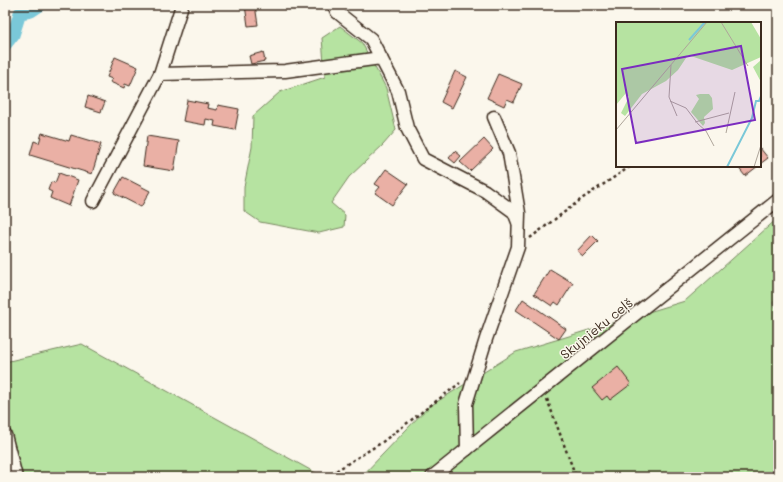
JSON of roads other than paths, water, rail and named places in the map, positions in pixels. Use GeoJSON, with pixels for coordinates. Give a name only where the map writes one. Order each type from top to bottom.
{"type":"FeatureCollection","features":[{"type":"Feature","properties":{"kind":"street"},"geometry":{"type":"LineString","coordinates":[[93,201],[160,74],[182,5]]}},
{"type":"Feature","properties":{"kind":"street"},"geometry":{"type":"LineString","coordinates":[[334,5],[337,12],[371,39],[398,91],[407,128],[423,159],[484,192],[514,212],[519,224]]}},
{"type":"Feature","properties":{"kind":"street"},"geometry":{"type":"LineString","coordinates":[[160,74],[285,71],[381,58]]}},
{"type":"Feature","properties":{"kind":"street"},"geometry":{"type":"LineString","coordinates":[[467,449],[466,404],[486,339],[518,247],[519,213],[509,153],[494,116]]}},
{"type":"Feature","properties":{"kind":"street","name":"Skujnieku ceļš"},"geometry":{"type":"LineString","coordinates":[[432,477],[778,200]]}},
{"type":"Feature","properties":{"kind":"street"},"geometry":{"type":"LineString","coordinates":[[5,435],[16,477]]}},
{"type":"Feature","properties":{"kind":"waterway"},"geometry":{"type":"LineString","coordinates":[[5,45],[13,35],[20,13],[31,11],[40,5]]}}]}
